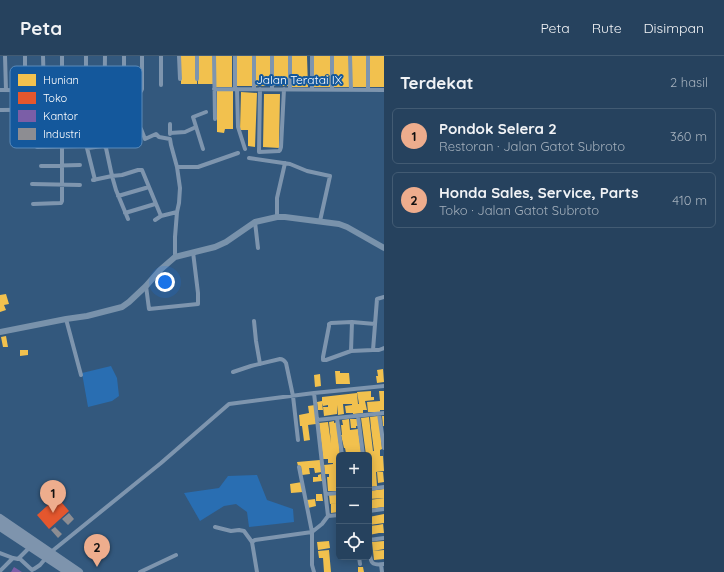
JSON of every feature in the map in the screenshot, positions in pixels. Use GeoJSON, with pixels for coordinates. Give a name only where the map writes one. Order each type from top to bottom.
{"type":"FeatureCollection","features":[{"type":"Feature","properties":{"kind":"highway"},"geometry":{"type":"LineString","coordinates":[[0,518],[34,547]]}},
{"type":"Feature","properties":{"kind":"highway"},"geometry":{"type":"LineString","coordinates":[[0,527],[79,572]]}},
{"type":"Feature","properties":{"kind":"highway"},"geometry":{"type":"LineString","coordinates":[[47,554],[68,572]]}},
{"type":"Feature","properties":{"kind":"street"},"geometry":{"type":"LineString","coordinates":[[6,56],[6,90]]}},
{"type":"Feature","properties":{"kind":"street"},"geometry":{"type":"LineString","coordinates":[[24,56],[24,66]]}},
{"type":"Feature","properties":{"kind":"street"},"geometry":{"type":"LineString","coordinates":[[161,56],[161,85]]}},
{"type":"Feature","properties":{"kind":"street"},"geometry":{"type":"LineString","coordinates":[[179,56],[180,79]]}},
{"type":"Feature","properties":{"kind":"street"},"geometry":{"type":"LineString","coordinates":[[197,56],[197,79]]}},
{"type":"Feature","properties":{"kind":"street"},"geometry":{"type":"LineString","coordinates":[[214,56],[215,119]]}},
{"type":"Feature","properties":{"kind":"street"},"geometry":{"type":"LineString","coordinates":[[236,56],[238,127],[245,149]]}},
{"type":"Feature","properties":{"kind":"street"},"geometry":{"type":"LineString","coordinates":[[254,56],[254,89]]}},
{"type":"Feature","properties":{"kind":"street"},"geometry":{"type":"LineString","coordinates":[[272,56],[272,89]]}},
{"type":"Feature","properties":{"kind":"street"},"geometry":{"type":"LineString","coordinates":[[290,56],[290,89]]}},
{"type":"Feature","properties":{"kind":"street"},"geometry":{"type":"LineString","coordinates":[[312,56],[312,90]]}},
{"type":"Feature","properties":{"kind":"street"},"geometry":{"type":"LineString","coordinates":[[332,56],[332,90]]}},
{"type":"Feature","properties":{"kind":"street"},"geometry":{"type":"LineString","coordinates":[[350,56],[351,90]]}},
{"type":"Feature","properties":{"kind":"street"},"geometry":{"type":"LineString","coordinates":[[368,56],[368,90]]}},
{"type":"Feature","properties":{"kind":"street"},"geometry":{"type":"LineString","coordinates":[[142,66],[142,90]]}},
{"type":"Feature","properties":{"kind":"street","name":"Jalan Teratai IX"},"geometry":{"type":"LineString","coordinates":[[214,89],[384,90]]}},
{"type":"Feature","properties":{"kind":"street"},"geometry":{"type":"LineString","coordinates":[[260,89],[260,152],[280,150],[284,89]]}},
{"type":"Feature","properties":{"kind":"street"},"geometry":{"type":"LineString","coordinates":[[0,90],[10,90]]}},
{"type":"Feature","properties":{"kind":"street"},"geometry":{"type":"LineString","coordinates":[[0,110],[10,110]]}},
{"type":"Feature","properties":{"kind":"street"},"geometry":{"type":"LineString","coordinates":[[203,149],[193,117],[206,112]]}},
{"type":"Feature","properties":{"kind":"street"},"geometry":{"type":"LineString","coordinates":[[170,124],[170,139],[177,167],[180,188],[175,237],[175,257]]}},
{"type":"Feature","properties":{"kind":"street"},"geometry":{"type":"LineString","coordinates":[[170,133],[185,132],[196,127]]}},
{"type":"Feature","properties":{"kind":"street"},"geometry":{"type":"LineString","coordinates":[[142,130],[145,139],[156,134],[159,137],[170,139]]}},
{"type":"Feature","properties":{"kind":"street"},"geometry":{"type":"LineString","coordinates":[[33,204],[61,203],[62,148]]}},
{"type":"Feature","properties":{"kind":"street"},"geometry":{"type":"LineString","coordinates":[[87,148],[93,180],[142,170],[161,216]]}},
{"type":"Feature","properties":{"kind":"street"},"geometry":{"type":"LineString","coordinates":[[105,148],[118,196],[128,219]]}},
{"type":"Feature","properties":{"kind":"street"},"geometry":{"type":"LineString","coordinates":[[177,167],[198,167],[238,153]]}},
{"type":"Feature","properties":{"kind":"street"},"geometry":{"type":"LineString","coordinates":[[249,158],[285,163],[308,171],[330,176],[320,221]]}},
{"type":"Feature","properties":{"kind":"street"},"geometry":{"type":"LineString","coordinates":[[276,217],[277,198],[285,163]]}},
{"type":"Feature","properties":{"kind":"street"},"geometry":{"type":"LineString","coordinates":[[41,166],[80,165]]}},
{"type":"Feature","properties":{"kind":"street"},"geometry":{"type":"LineString","coordinates":[[32,184],[80,185]]}},
{"type":"Feature","properties":{"kind":"street"},"geometry":{"type":"LineString","coordinates":[[118,196],[149,187]]}},
{"type":"Feature","properties":{"kind":"street"},"geometry":{"type":"LineString","coordinates":[[125,213],[155,204]]}},
{"type":"Feature","properties":{"kind":"street"},"geometry":{"type":"LineString","coordinates":[[155,220],[161,216],[177,212]]}},
{"type":"Feature","properties":{"kind":"street"},"geometry":{"type":"LineString","coordinates":[[0,332],[87,316],[122,307],[175,257],[215,247],[226,242],[255,222],[276,217],[338,224],[347,227],[384,248]]}},
{"type":"Feature","properties":{"kind":"street"},"geometry":{"type":"LineString","coordinates":[[255,222],[258,248]]}},
{"type":"Feature","properties":{"kind":"street"},"geometry":{"type":"LineString","coordinates":[[146,286],[149,309],[198,304],[193,252]]}},
{"type":"Feature","properties":{"kind":"street"},"geometry":{"type":"LineString","coordinates":[[373,350],[377,299],[384,297]]}},
{"type":"Feature","properties":{"kind":"street"},"geometry":{"type":"LineString","coordinates":[[66,319],[80,375]]}},
{"type":"Feature","properties":{"kind":"street"},"geometry":{"type":"LineString","coordinates":[[254,321],[260,364]]}},
{"type":"Feature","properties":{"kind":"street"},"geometry":{"type":"LineString","coordinates":[[375,324],[352,322],[334,322],[329,324],[323,357],[324,360],[350,351],[379,350],[384,348]]}},
{"type":"Feature","properties":{"kind":"street"},"geometry":{"type":"LineString","coordinates":[[350,351],[352,322]]}},
{"type":"Feature","properties":{"kind":"street"},"geometry":{"type":"LineString","coordinates":[[233,372],[280,359],[283,359],[286,362],[293,396],[298,440]]}},
{"type":"Feature","properties":{"kind":"street"},"geometry":{"type":"LineString","coordinates":[[19,558],[32,570],[40,565],[47,554],[155,468],[229,404],[384,386]]}},
{"type":"Feature","properties":{"kind":"street"},"geometry":{"type":"LineString","coordinates":[[252,542],[255,540],[312,532],[322,524],[328,516],[314,393]]}},
{"type":"Feature","properties":{"kind":"street"},"geometry":{"type":"LineString","coordinates":[[317,420],[382,413],[384,448]]}},
{"type":"Feature","properties":{"kind":"street"},"geometry":{"type":"LineString","coordinates":[[358,416],[363,452]]}},
{"type":"Feature","properties":{"kind":"street"},"geometry":{"type":"LineString","coordinates":[[337,418],[342,452]]}},
{"type":"Feature","properties":{"kind":"street"},"geometry":{"type":"LineString","coordinates":[[299,467],[312,532],[312,565],[314,572]]}},
{"type":"Feature","properties":{"kind":"street"},"geometry":{"type":"LineString","coordinates":[[372,489],[384,487]]}},
{"type":"Feature","properties":{"kind":"street"},"geometry":{"type":"LineString","coordinates":[[326,494],[336,493]]}},
{"type":"Feature","properties":{"kind":"street"},"geometry":{"type":"LineString","coordinates":[[372,511],[384,509]]}},
{"type":"Feature","properties":{"kind":"street"},"geometry":{"type":"LineString","coordinates":[[328,516],[336,515]]}},
{"type":"Feature","properties":{"kind":"street"},"geometry":{"type":"LineString","coordinates":[[215,527],[231,531],[244,531],[252,542],[257,572]]}},
{"type":"Feature","properties":{"kind":"street"},"geometry":{"type":"LineString","coordinates":[[372,540],[384,538]]}},
{"type":"Feature","properties":{"kind":"street"},"geometry":{"type":"LineString","coordinates":[[0,553],[18,559],[34,547]]}},
{"type":"Feature","properties":{"kind":"street"},"geometry":{"type":"LineString","coordinates":[[140,572],[176,555]]}},
{"type":"Feature","properties":{"kind":"street"},"geometry":{"type":"LineString","coordinates":[[0,571],[13,558]]}},
{"type":"Feature","properties":{"kind":"street"},"geometry":{"type":"LineString","coordinates":[[359,560],[360,564]]}},
{"type":"Feature","properties":{"kind":"street"},"geometry":{"type":"LineString","coordinates":[[371,560],[374,564],[383,565],[382,572]]}},
{"type":"Feature","properties":{"kind":"shaded area"},"geometry":{"type":"Polygon","coordinates":[[[111,366],[117,378],[119,396],[112,401],[88,407],[82,373],[111,366]]]}},
{"type":"Feature","properties":{"kind":"shaded area"},"geometry":{"type":"Polygon","coordinates":[[[257,475],[267,500],[293,509],[294,522],[249,527],[247,512],[236,504],[224,506],[200,521],[184,493],[219,488],[228,476],[257,475]]]}},
{"type":"Feature","properties":{"kind":"building: Hunian"},"geometry":{"type":"Polygon","coordinates":[[[181,56],[197,56],[197,84],[181,84],[181,56]]]}},
{"type":"Feature","properties":{"kind":"building: Hunian"},"geometry":{"type":"Polygon","coordinates":[[[197,56],[213,56],[214,84],[198,84],[197,56]]]}},
{"type":"Feature","properties":{"kind":"building: Hunian"},"geometry":{"type":"Polygon","coordinates":[[[216,56],[232,56],[232,87],[216,87],[216,56]]]}},
{"type":"Feature","properties":{"kind":"building: Hunian"},"geometry":{"type":"Polygon","coordinates":[[[236,56],[252,56],[252,86],[236,86],[236,56]]]}},
{"type":"Feature","properties":{"kind":"building: Hunian"},"geometry":{"type":"Polygon","coordinates":[[[254,56],[270,56],[271,86],[255,86],[254,56]]]}},
{"type":"Feature","properties":{"kind":"building: Hunian"},"geometry":{"type":"Polygon","coordinates":[[[273,56],[289,56],[289,86],[273,86],[273,56]]]}},
{"type":"Feature","properties":{"kind":"building: Hunian"},"geometry":{"type":"Polygon","coordinates":[[[291,56],[307,56],[308,87],[292,87],[291,56]]]}},
{"type":"Feature","properties":{"kind":"building: Hunian"},"geometry":{"type":"Polygon","coordinates":[[[314,56],[330,56],[330,87],[314,87],[314,56]]]}},
{"type":"Feature","properties":{"kind":"building: Hunian"},"geometry":{"type":"Polygon","coordinates":[[[333,56],[349,56],[349,87],[333,87],[333,56]]]}},
{"type":"Feature","properties":{"kind":"building: Hunian"},"geometry":{"type":"Polygon","coordinates":[[[351,56],[367,56],[367,87],[351,87],[351,56]]]}},
{"type":"Feature","properties":{"kind":"building: Hunian"},"geometry":{"type":"Polygon","coordinates":[[[370,56],[384,56],[384,87],[370,87],[370,56]]]}},
{"type":"Feature","properties":{"kind":"building: Hunian"},"geometry":{"type":"Polygon","coordinates":[[[217,91],[233,91],[233,129],[225,129],[224,133],[217,132],[217,91]]]}},
{"type":"Feature","properties":{"kind":"building: Hunian"},"geometry":{"type":"Polygon","coordinates":[[[241,92],[257,93],[255,147],[248,146],[248,130],[240,130],[241,92]]]}},
{"type":"Feature","properties":{"kind":"building: Hunian"},"geometry":{"type":"Polygon","coordinates":[[[264,94],[280,94],[279,148],[263,147],[264,94]]]}},
{"type":"Feature","properties":{"kind":"building: Hunian"},"geometry":{"type":"Polygon","coordinates":[[[6,294],[9,304],[4,305],[6,310],[0,312],[0,295],[6,294]]]}},
{"type":"Feature","properties":{"kind":"building: Hunian"},"geometry":{"type":"Polygon","coordinates":[[[6,336],[8,347],[3,347],[1,337],[6,336]]]}},
{"type":"Feature","properties":{"kind":"building: Hunian"},"geometry":{"type":"Polygon","coordinates":[[[20,350],[28,350],[28,355],[20,356],[20,350]]]}},
{"type":"Feature","properties":{"kind":"building: Hunian"},"geometry":{"type":"Polygon","coordinates":[[[383,369],[384,382],[377,383],[377,370],[383,369]]]}},
{"type":"Feature","properties":{"kind":"building: Hunian"},"geometry":{"type":"Polygon","coordinates":[[[335,371],[340,371],[340,373],[349,373],[350,384],[336,384],[335,371]]]}},
{"type":"Feature","properties":{"kind":"building: Hunian"},"geometry":{"type":"Polygon","coordinates":[[[320,374],[321,386],[315,387],[314,375],[320,374]]]}},
{"type":"Feature","properties":{"kind":"building: Hunian"},"geometry":{"type":"Polygon","coordinates":[[[371,391],[371,397],[374,397],[374,400],[365,401],[367,410],[363,410],[363,413],[346,413],[345,406],[352,404],[343,404],[344,414],[338,415],[337,405],[337,414],[324,416],[323,407],[328,407],[328,405],[323,406],[322,403],[323,410],[318,410],[317,402],[322,401],[322,397],[357,393],[359,404],[357,392],[371,391]]]}},
{"type":"Feature","properties":{"kind":"building: Hunian"},"geometry":{"type":"Polygon","coordinates":[[[379,391],[384,391],[384,410],[380,410],[380,412],[368,412],[367,402],[380,401],[379,391]]]}},
{"type":"Feature","properties":{"kind":"building: Hunian"},"geometry":{"type":"Polygon","coordinates":[[[315,405],[316,424],[308,425],[310,440],[304,441],[299,415],[309,413],[308,406],[315,405]]]}},
{"type":"Feature","properties":{"kind":"building: Hunian"},"geometry":{"type":"Polygon","coordinates":[[[378,416],[380,427],[371,428],[370,417],[378,416]]]}},
{"type":"Feature","properties":{"kind":"building: Hunian"},"geometry":{"type":"Polygon","coordinates":[[[382,416],[384,416],[384,426],[383,426],[382,416]]]}},
{"type":"Feature","properties":{"kind":"building: Hunian"},"geometry":{"type":"Polygon","coordinates":[[[369,417],[373,451],[371,428],[380,427],[382,449],[380,450],[380,456],[383,456],[384,471],[376,472],[377,486],[372,487],[372,452],[366,452],[361,418],[369,417]]]}},
{"type":"Feature","properties":{"kind":"building: Hunian"},"geometry":{"type":"Polygon","coordinates":[[[349,419],[350,430],[358,429],[361,452],[346,452],[341,435],[341,425],[343,425],[342,420],[349,419]]]}},
{"type":"Feature","properties":{"kind":"building: Hunian"},"geometry":{"type":"Polygon","coordinates":[[[350,419],[358,419],[359,426],[356,426],[356,428],[351,428],[350,419]]]}},
{"type":"Feature","properties":{"kind":"building: Hunian"},"geometry":{"type":"Polygon","coordinates":[[[328,422],[331,443],[329,422],[337,422],[340,452],[336,452],[336,491],[328,491],[327,477],[329,477],[329,474],[325,474],[324,465],[333,463],[328,463],[328,459],[323,459],[319,423],[328,422]]]}},
{"type":"Feature","properties":{"kind":"building: Hunian"},"geometry":{"type":"Polygon","coordinates":[[[320,460],[322,472],[315,473],[314,468],[309,468],[310,474],[302,475],[301,466],[298,466],[297,462],[320,460]]]}},
{"type":"Feature","properties":{"kind":"building: Hunian"},"geometry":{"type":"Polygon","coordinates":[[[377,472],[383,472],[384,482],[378,483],[377,472]]]}},
{"type":"Feature","properties":{"kind":"building: Hunian"},"geometry":{"type":"Polygon","coordinates":[[[321,474],[322,481],[313,482],[313,477],[318,477],[318,475],[321,474]]]}},
{"type":"Feature","properties":{"kind":"building: Hunian"},"geometry":{"type":"Polygon","coordinates":[[[302,482],[303,492],[291,493],[290,484],[302,482]]]}},
{"type":"Feature","properties":{"kind":"building: Hunian"},"geometry":{"type":"Polygon","coordinates":[[[384,489],[384,498],[372,499],[372,491],[384,489]]]}},
{"type":"Feature","properties":{"kind":"building: Hunian"},"geometry":{"type":"Polygon","coordinates":[[[316,494],[322,494],[323,501],[316,501],[316,494]]]}},
{"type":"Feature","properties":{"kind":"building: Hunian"},"geometry":{"type":"Polygon","coordinates":[[[336,494],[336,503],[330,504],[329,495],[336,494]]]}},
{"type":"Feature","properties":{"kind":"building: Hunian"},"geometry":{"type":"Polygon","coordinates":[[[384,498],[384,507],[372,509],[372,500],[384,498]]]}},
{"type":"Feature","properties":{"kind":"building: Hunian"},"geometry":{"type":"Polygon","coordinates":[[[315,499],[316,506],[308,508],[307,500],[315,499]]]}},
{"type":"Feature","properties":{"kind":"building: Hunian"},"geometry":{"type":"Polygon","coordinates":[[[336,503],[336,512],[331,513],[331,504],[336,503]]]}},
{"type":"Feature","properties":{"kind":"building: Hunian"},"geometry":{"type":"Polygon","coordinates":[[[384,514],[384,523],[372,525],[372,516],[384,514]]]}},
{"type":"Feature","properties":{"kind":"building: Hunian"},"geometry":{"type":"Polygon","coordinates":[[[383,524],[384,533],[379,533],[378,525],[383,524]]]}},
{"type":"Feature","properties":{"kind":"building: Hunian"},"geometry":{"type":"Polygon","coordinates":[[[378,525],[379,533],[372,534],[372,526],[378,525]]]}},
{"type":"Feature","properties":{"kind":"building: Hunian"},"geometry":{"type":"Polygon","coordinates":[[[329,541],[330,548],[318,550],[317,542],[329,541]]]}},
{"type":"Feature","properties":{"kind":"building: Hunian"},"geometry":{"type":"Polygon","coordinates":[[[384,541],[384,549],[373,551],[372,542],[384,541]]]}},
{"type":"Feature","properties":{"kind":"building: Hunian"},"geometry":{"type":"Polygon","coordinates":[[[329,550],[331,572],[324,572],[323,558],[319,558],[318,551],[329,550]]]}},
{"type":"Feature","properties":{"kind":"building: Hunian"},"geometry":{"type":"Polygon","coordinates":[[[384,550],[384,559],[374,560],[373,551],[384,550]]]}},
{"type":"Feature","properties":{"kind":"building: Hunian"},"geometry":{"type":"Polygon","coordinates":[[[358,567],[363,567],[364,572],[358,572],[358,567]]]}},
{"type":"Feature","properties":{"kind":"building: Toko"},"geometry":{"type":"Polygon","coordinates":[[[57,497],[69,511],[49,529],[37,515],[57,497]]]}},
{"type":"Feature","properties":{"kind":"building: Kantor"},"geometry":{"type":"Polygon","coordinates":[[[14,567],[22,572],[11,572],[14,567]]]}},
{"type":"Feature","properties":{"kind":"building: Industri"},"geometry":{"type":"Polygon","coordinates":[[[69,513],[74,519],[68,525],[62,519],[69,513]]]}},
{"type":"Feature","properties":{"kind":"building: Industri"},"geometry":{"type":"Polygon","coordinates":[[[55,527],[62,534],[58,538],[51,530],[55,527]]]}},
{"type":"Feature","properties":{"kind":"place","name":"Pondok Selera 2"},"geometry":{"type":"Point","coordinates":[53,513]}},
{"type":"Feature","properties":{"kind":"place","name":"Honda Sales, Service, Parts"},"geometry":{"type":"Point","coordinates":[97,567]}}]}
